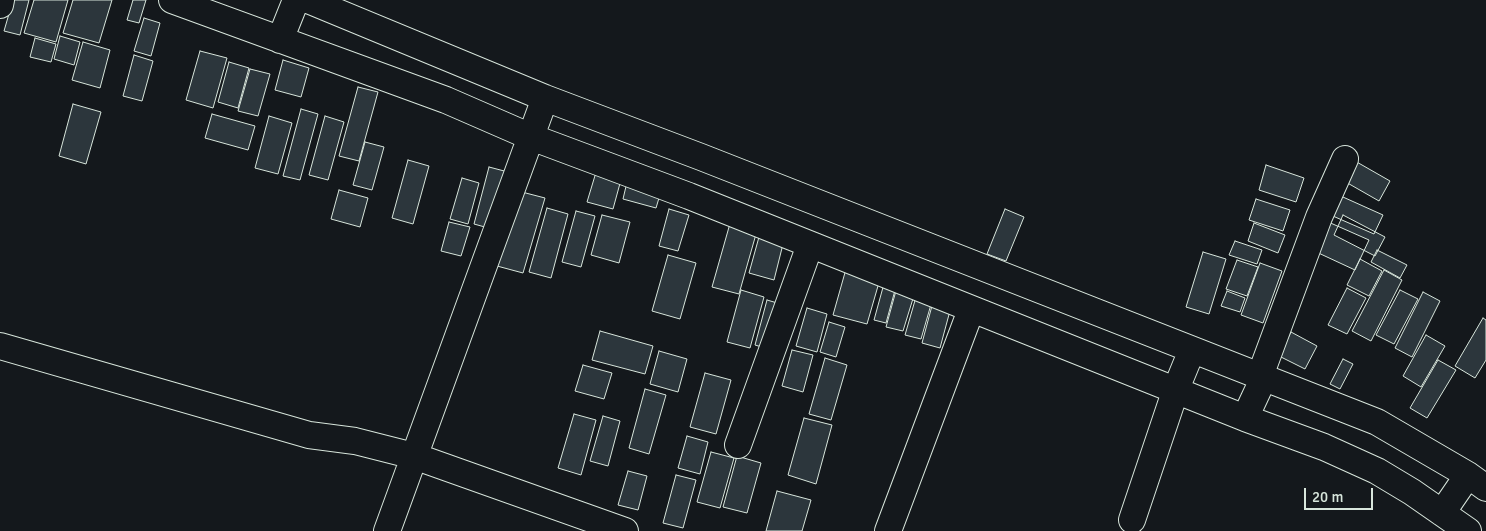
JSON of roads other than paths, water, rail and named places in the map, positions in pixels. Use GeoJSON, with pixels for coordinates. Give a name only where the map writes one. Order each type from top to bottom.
{"type":"FeatureCollection","features":[{"type":"Feature","properties":{"kind":"street"},"geometry":{"type":"LineString","coordinates":[[0,5],[1,0]]}},
{"type":"Feature","properties":{"kind":"street"},"geometry":{"type":"LineString","coordinates":[[172,0],[204,6],[292,14],[538,116],[695,176],[929,270],[960,287],[1051,318],[1184,368],[1254,398],[1324,447],[1377,472],[1412,492],[1462,492]]}},
{"type":"Feature","properties":{"kind":"street"},"geometry":{"type":"LineString","coordinates":[[292,14],[538,116],[695,176],[810,245],[929,270],[960,287],[1051,318],[1184,368],[1254,398],[1377,422],[1462,492],[1468,531]]}},
{"type":"Feature","properties":{"kind":"street"},"geometry":{"type":"LineString","coordinates":[[387,531],[538,116]]}},
{"type":"Feature","properties":{"kind":"street"},"geometry":{"type":"LineString","coordinates":[[1254,398],[1319,217],[1345,159]]}},
{"type":"Feature","properties":{"kind":"street"},"geometry":{"type":"LineString","coordinates":[[738,445],[810,245]]}},
{"type":"Feature","properties":{"kind":"street"},"geometry":{"type":"LineString","coordinates":[[888,531],[960,287]]}},
{"type":"Feature","properties":{"kind":"street"},"geometry":{"type":"LineString","coordinates":[[0,346],[309,435],[355,441],[414,456],[625,531]]}},
{"type":"Feature","properties":{"kind":"street"},"geometry":{"type":"LineString","coordinates":[[1132,520],[1184,368]]}}]}
